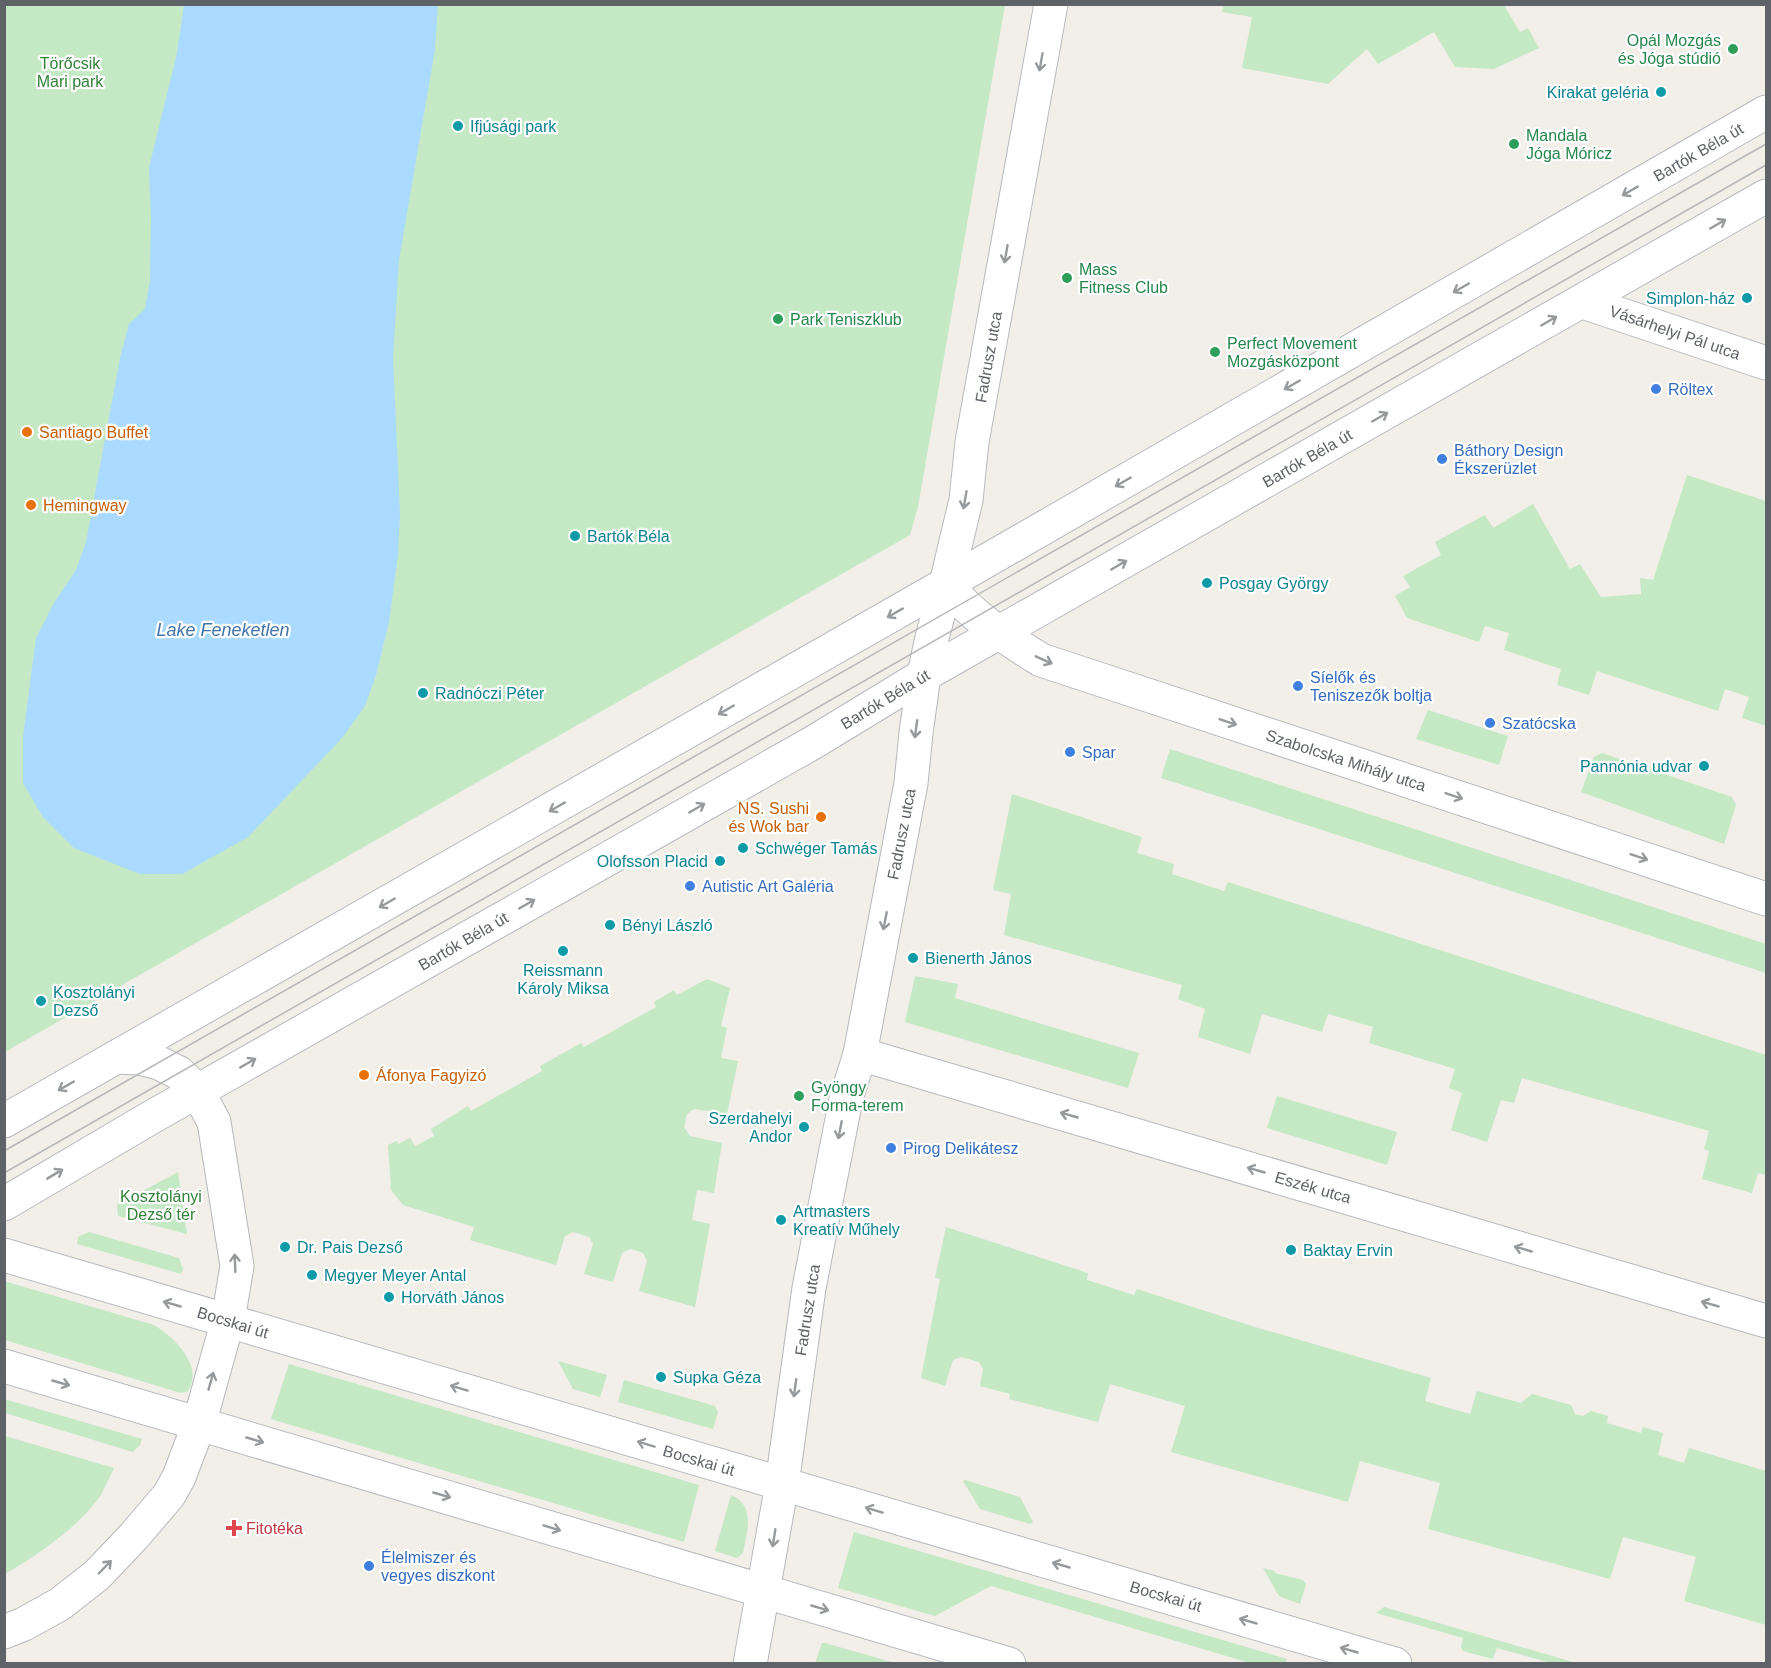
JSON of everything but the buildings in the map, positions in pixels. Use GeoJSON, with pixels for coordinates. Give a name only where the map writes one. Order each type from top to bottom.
{"type":"FeatureCollection","features":[{"type":"Feature","properties":{"kind":"main road","name":"Fadrusz utca"},"geometry":{"type":"LineString","coordinates":[[750,1664],[782,1484],[809,1288],[846,1099],[860,1054],[911,783],[924,675],[966,500],[972,442],[1051,4]]}},
{"type":"Feature","properties":{"kind":"main road","name":"Bartók Béla út"},"geometry":{"type":"LineString","coordinates":[[4,1121],[946,584],[1767,112]]}},
{"type":"Feature","properties":{"kind":"main road","name":"Bartók Béla út"},"geometry":{"type":"LineString","coordinates":[[4,1204],[803,747],[924,675],[1767,196]]}},
{"type":"Feature","properties":{"kind":"main road","name":"Vásárhelyi Pál utca"},"geometry":{"type":"LineString","coordinates":[[1583,302],[1767,363]]}},
{"type":"Feature","properties":{"kind":"main road","name":"Szabolcska Mihály utca"},"geometry":{"type":"LineString","coordinates":[[946,584],[961,603],[999,633],[1041,660],[1767,899]]}},
{"type":"Feature","properties":{"kind":"main road","name":"Eszék utca"},"geometry":{"type":"LineString","coordinates":[[860,1054],[1767,1321]]}},
{"type":"Feature","properties":{"kind":"main road"},"geometry":{"type":"LineString","coordinates":[[4,1632],[60,1604],[97,1575],[169,1495],[179,1477],[199,1424],[228,1320],[237,1266],[214,1122],[198,1092],[178,1073],[159,1063],[139,1058],[117,1057]]}},
{"type":"Feature","properties":{"kind":"main road","name":"Bocskai út"},"geometry":{"type":"LineString","coordinates":[[4,1255],[1395,1664]]}},
{"type":"Feature","properties":{"kind":"main road"},"geometry":{"type":"LineString","coordinates":[[4,1366],[1009,1664]]}},
{"type":"Feature","properties":{"kind":"green space"},"geometry":{"type":"Polygon","coordinates":[[[1224,4],[1504,5],[1520,32],[1528,28],[1539,48],[1494,69],[1455,67],[1434,32],[1378,64],[1367,49],[1328,84],[1242,68],[1252,17],[1222,12],[1224,4]]]}},
{"type":"Feature","properties":{"kind":"green space","name":"Törőcsik Mari park"},"geometry":{"type":"Polygon","coordinates":[[[5,5],[1005,5],[918,507],[910,535],[5,1052],[5,5]]]}},
{"type":"Feature","properties":{"kind":"green space"},"geometry":{"type":"Polygon","coordinates":[[[1687,475],[1766,501],[1766,726],[1742,718],[1749,697],[1725,689],[1718,711],[1597,671],[1589,695],[1557,685],[1561,669],[1504,650],[1509,633],[1485,626],[1479,642],[1407,618],[1395,596],[1410,587],[1403,576],[1441,555],[1435,542],[1485,515],[1493,528],[1533,504],[1570,569],[1580,564],[1601,597],[1641,594],[1640,578],[1653,580],[1687,475]]]}},
{"type":"Feature","properties":{"kind":"green space"},"geometry":{"type":"Polygon","coordinates":[[[1428,710],[1508,736],[1499,765],[1416,739],[1428,710]]]}},
{"type":"Feature","properties":{"kind":"green space"},"geometry":{"type":"Polygon","coordinates":[[[1170,749],[1766,944],[1766,973],[1161,778],[1170,749]]]}},
{"type":"Feature","properties":{"kind":"green space"},"geometry":{"type":"Polygon","coordinates":[[[1602,753],[1732,797],[1736,805],[1724,844],[1581,792],[1594,757],[1602,753]]]}},
{"type":"Feature","properties":{"kind":"green space"},"geometry":{"type":"Polygon","coordinates":[[[1012,794],[1142,837],[1137,853],[1174,864],[1172,874],[1224,891],[1228,882],[1766,1055],[1766,1175],[1758,1173],[1752,1193],[1702,1179],[1709,1151],[1704,1149],[1709,1131],[1522,1078],[1514,1103],[1501,1100],[1487,1142],[1451,1130],[1462,1093],[1449,1088],[1455,1069],[1369,1043],[1373,1027],[1328,1014],[1322,1032],[1262,1014],[1250,1054],[1198,1037],[1205,1009],[1178,999],[1182,985],[1004,935],[1011,894],[993,890],[1012,794]]]}},
{"type":"Feature","properties":{"kind":"green space"},"geometry":{"type":"Polygon","coordinates":[[[915,976],[958,984],[955,998],[1139,1053],[1128,1088],[905,1022],[915,976]]]}},
{"type":"Feature","properties":{"kind":"green space"},"geometry":{"type":"Polygon","coordinates":[[[707,979],[730,988],[721,1026],[727,1028],[721,1058],[738,1061],[727,1114],[694,1109],[687,1114],[684,1127],[690,1136],[722,1143],[714,1193],[697,1190],[692,1220],[710,1224],[695,1307],[639,1291],[647,1261],[643,1253],[631,1249],[622,1253],[613,1282],[584,1274],[593,1244],[589,1237],[573,1232],[565,1236],[556,1265],[470,1240],[474,1227],[403,1205],[391,1190],[388,1145],[397,1141],[398,1144],[410,1138],[415,1146],[434,1136],[431,1129],[468,1106],[471,1111],[542,1071],[540,1066],[581,1043],[584,1047],[656,1007],[654,1002],[674,990],[677,995],[707,979]]]}},
{"type":"Feature","properties":{"kind":"green space"},"geometry":{"type":"Polygon","coordinates":[[[1277,1096],[1397,1132],[1387,1165],[1267,1128],[1277,1096]]]}},
{"type":"Feature","properties":{"kind":"green space","name":"Kosztolányi Dezső tér"},"geometry":{"type":"Polygon","coordinates":[[[178,1172],[187,1234],[118,1216],[117,1205],[178,1172]]]}},
{"type":"Feature","properties":{"kind":"green space"},"geometry":{"type":"Polygon","coordinates":[[[946,1227],[1088,1273],[1087,1280],[1134,1295],[1137,1289],[1255,1327],[1431,1378],[1425,1401],[1470,1414],[1477,1391],[1521,1403],[1532,1394],[1571,1405],[1575,1414],[1583,1416],[1591,1411],[1608,1416],[1607,1423],[1641,1433],[1643,1427],[1663,1433],[1658,1455],[1684,1463],[1689,1448],[1766,1471],[1766,1625],[1684,1601],[1696,1557],[1623,1537],[1610,1579],[1428,1529],[1440,1483],[1360,1461],[1348,1502],[1171,1452],[1185,1406],[1110,1384],[1098,1422],[1009,1399],[1010,1394],[980,1386],[983,1369],[979,1362],[961,1357],[953,1360],[945,1386],[921,1378],[940,1279],[935,1278],[946,1227]]]}},
{"type":"Feature","properties":{"kind":"green space"},"geometry":{"type":"Polygon","coordinates":[[[89,1232],[179,1258],[183,1269],[181,1274],[77,1244],[78,1237],[89,1232]]]}},
{"type":"Feature","properties":{"kind":"green space"},"geometry":{"type":"Polygon","coordinates":[[[4,1281],[154,1325],[178,1345],[190,1362],[192,1381],[188,1391],[181,1393],[5,1340],[4,1281]]]}},
{"type":"Feature","properties":{"kind":"green space"},"geometry":{"type":"Polygon","coordinates":[[[558,1361],[607,1375],[600,1397],[573,1389],[558,1361]]]}},
{"type":"Feature","properties":{"kind":"green space"},"geometry":{"type":"Polygon","coordinates":[[[289,1364],[699,1485],[684,1542],[271,1419],[289,1364]]]}},
{"type":"Feature","properties":{"kind":"green space"},"geometry":{"type":"Polygon","coordinates":[[[624,1380],[715,1406],[718,1412],[713,1429],[618,1402],[624,1380]]]}},
{"type":"Feature","properties":{"kind":"green space"},"geometry":{"type":"Polygon","coordinates":[[[4,1399],[142,1439],[133,1452],[5,1413],[4,1399]]]}},
{"type":"Feature","properties":{"kind":"green space"},"geometry":{"type":"Polygon","coordinates":[[[5,1436],[114,1468],[102,1493],[83,1517],[44,1549],[5,1574],[5,1436]]]}},
{"type":"Feature","properties":{"kind":"green space"},"geometry":{"type":"Polygon","coordinates":[[[963,1481],[1020,1497],[1033,1522],[1030,1524],[980,1509],[963,1481]]]}},
{"type":"Feature","properties":{"kind":"green space"},"geometry":{"type":"Polygon","coordinates":[[[731,1495],[744,1506],[748,1520],[743,1553],[737,1558],[715,1551],[731,1495]]]}},
{"type":"Feature","properties":{"kind":"green space"},"geometry":{"type":"Polygon","coordinates":[[[854,1532],[1287,1659],[1285,1663],[1250,1663],[991,1586],[935,1616],[838,1588],[854,1532]]]}},
{"type":"Feature","properties":{"kind":"green space"},"geometry":{"type":"Polygon","coordinates":[[[1263,1568],[1303,1580],[1306,1584],[1300,1604],[1279,1596],[1263,1568]]]}},
{"type":"Feature","properties":{"kind":"green space"},"geometry":{"type":"Polygon","coordinates":[[[1384,1607],[1576,1663],[1551,1663],[1497,1648],[1493,1659],[1463,1651],[1461,1647],[1463,1638],[1376,1613],[1384,1607]]]}},
{"type":"Feature","properties":{"kind":"green space"},"geometry":{"type":"Polygon","coordinates":[[[822,1643],[825,1643],[895,1663],[815,1663],[822,1643]]]}},
{"type":"Feature","properties":{"kind":"water","name":"Lake Feneketlen"},"geometry":{"type":"Polygon","coordinates":[[[184,5],[438,5],[435,49],[399,260],[393,358],[400,514],[398,554],[389,622],[376,675],[365,706],[342,738],[248,837],[182,874],[140,874],[74,848],[43,817],[23,783],[23,737],[36,638],[54,603],[76,570],[86,542],[120,358],[129,324],[145,309],[150,280],[149,168],[177,53],[184,5]]]}},
{"type":"Feature","properties":{"kind":"tram line"},"geometry":{"type":"LineString","coordinates":[[4,1151],[1766,144]]}},
{"type":"Feature","properties":{"kind":"tram line"},"geometry":{"type":"LineString","coordinates":[[4,1173],[1766,165]]}},
{"type":"Feature","properties":{"kind":"place","name":"Opál Mozgás és Jóga stúdió"},"geometry":{"type":"Point","coordinates":[1733,49]}},
{"type":"Feature","properties":{"kind":"place","name":"Kirakat geléria"},"geometry":{"type":"Point","coordinates":[1661,92]}},
{"type":"Feature","properties":{"kind":"place","name":"Ifjúsági park"},"geometry":{"type":"Point","coordinates":[458,126]}},
{"type":"Feature","properties":{"kind":"place","name":"Mandala Jóga Móricz"},"geometry":{"type":"Point","coordinates":[1514,144]}},
{"type":"Feature","properties":{"kind":"place","name":"Mass Fitness Club"},"geometry":{"type":"Point","coordinates":[1067,278]}},
{"type":"Feature","properties":{"kind":"place","name":"Simplon-ház"},"geometry":{"type":"Point","coordinates":[1747,298]}},
{"type":"Feature","properties":{"kind":"place","name":"Park Teniszklub"},"geometry":{"type":"Point","coordinates":[778,319]}},
{"type":"Feature","properties":{"kind":"place","name":"Perfect Movement Mozgásközpont"},"geometry":{"type":"Point","coordinates":[1215,352]}},
{"type":"Feature","properties":{"kind":"place","name":"Röltex"},"geometry":{"type":"Point","coordinates":[1656,389]}},
{"type":"Feature","properties":{"kind":"place","name":"Santiago Buffet"},"geometry":{"type":"Point","coordinates":[27,432]}},
{"type":"Feature","properties":{"kind":"place","name":"Báthory Design Ékszerüzlet"},"geometry":{"type":"Point","coordinates":[1442,459]}},
{"type":"Feature","properties":{"kind":"place","name":"Hemingway"},"geometry":{"type":"Point","coordinates":[31,505]}},
{"type":"Feature","properties":{"kind":"place","name":"Bartók Béla"},"geometry":{"type":"Point","coordinates":[575,536]}},
{"type":"Feature","properties":{"kind":"place","name":"Posgay György"},"geometry":{"type":"Point","coordinates":[1207,583]}},
{"type":"Feature","properties":{"kind":"place","name":"Síelők és Teniszezők boltja"},"geometry":{"type":"Point","coordinates":[1298,686]}},
{"type":"Feature","properties":{"kind":"place","name":"Radnóczi Péter"},"geometry":{"type":"Point","coordinates":[423,693]}},
{"type":"Feature","properties":{"kind":"place","name":"Szatócska"},"geometry":{"type":"Point","coordinates":[1490,723]}},
{"type":"Feature","properties":{"kind":"place","name":"Spar"},"geometry":{"type":"Point","coordinates":[1070,752]}},
{"type":"Feature","properties":{"kind":"place","name":"Pannónia udvar"},"geometry":{"type":"Point","coordinates":[1704,766]}},
{"type":"Feature","properties":{"kind":"place","name":"NS. Sushi és Wok bar"},"geometry":{"type":"Point","coordinates":[821,817]}},
{"type":"Feature","properties":{"kind":"place","name":"Schwéger Tamás"},"geometry":{"type":"Point","coordinates":[743,848]}},
{"type":"Feature","properties":{"kind":"place","name":"Olofsson Placid"},"geometry":{"type":"Point","coordinates":[720,861]}},
{"type":"Feature","properties":{"kind":"place","name":"Autistic Art Galéria"},"geometry":{"type":"Point","coordinates":[690,886]}},
{"type":"Feature","properties":{"kind":"place","name":"Bényi László"},"geometry":{"type":"Point","coordinates":[610,925]}},
{"type":"Feature","properties":{"kind":"place","name":"Reissmann Károly Miksa"},"geometry":{"type":"Point","coordinates":[563,951]}},
{"type":"Feature","properties":{"kind":"place","name":"Bienerth János"},"geometry":{"type":"Point","coordinates":[913,958]}},
{"type":"Feature","properties":{"kind":"place","name":"Kosztolányi Dezső"},"geometry":{"type":"Point","coordinates":[41,1001]}},
{"type":"Feature","properties":{"kind":"place","name":"Áfonya Fagyizó"},"geometry":{"type":"Point","coordinates":[364,1075]}},
{"type":"Feature","properties":{"kind":"place","name":"Gyöngy Forma-terem"},"geometry":{"type":"Point","coordinates":[799,1096]}},
{"type":"Feature","properties":{"kind":"place","name":"Szerdahelyi Andor"},"geometry":{"type":"Point","coordinates":[804,1127]}},
{"type":"Feature","properties":{"kind":"place","name":"Pirog Delikátesz"},"geometry":{"type":"Point","coordinates":[891,1148]}},
{"type":"Feature","properties":{"kind":"place","name":"Artmasters Kreatív Műhely"},"geometry":{"type":"Point","coordinates":[781,1220]}},
{"type":"Feature","properties":{"kind":"place","name":"Dr. Pais Dezső"},"geometry":{"type":"Point","coordinates":[285,1247]}},
{"type":"Feature","properties":{"kind":"place","name":"Baktay Ervin"},"geometry":{"type":"Point","coordinates":[1291,1250]}},
{"type":"Feature","properties":{"kind":"place","name":"Megyer Meyer Antal"},"geometry":{"type":"Point","coordinates":[312,1275]}},
{"type":"Feature","properties":{"kind":"place","name":"Horváth János"},"geometry":{"type":"Point","coordinates":[389,1297]}},
{"type":"Feature","properties":{"kind":"place","name":"Supka Géza"},"geometry":{"type":"Point","coordinates":[661,1377]}},
{"type":"Feature","properties":{"kind":"place","name":"Fitotéka"},"geometry":{"type":"Point","coordinates":[234,1528]}},
{"type":"Feature","properties":{"kind":"place","name":"Élelmiszer és vegyes diszkont"},"geometry":{"type":"Point","coordinates":[369,1566]}}]}
